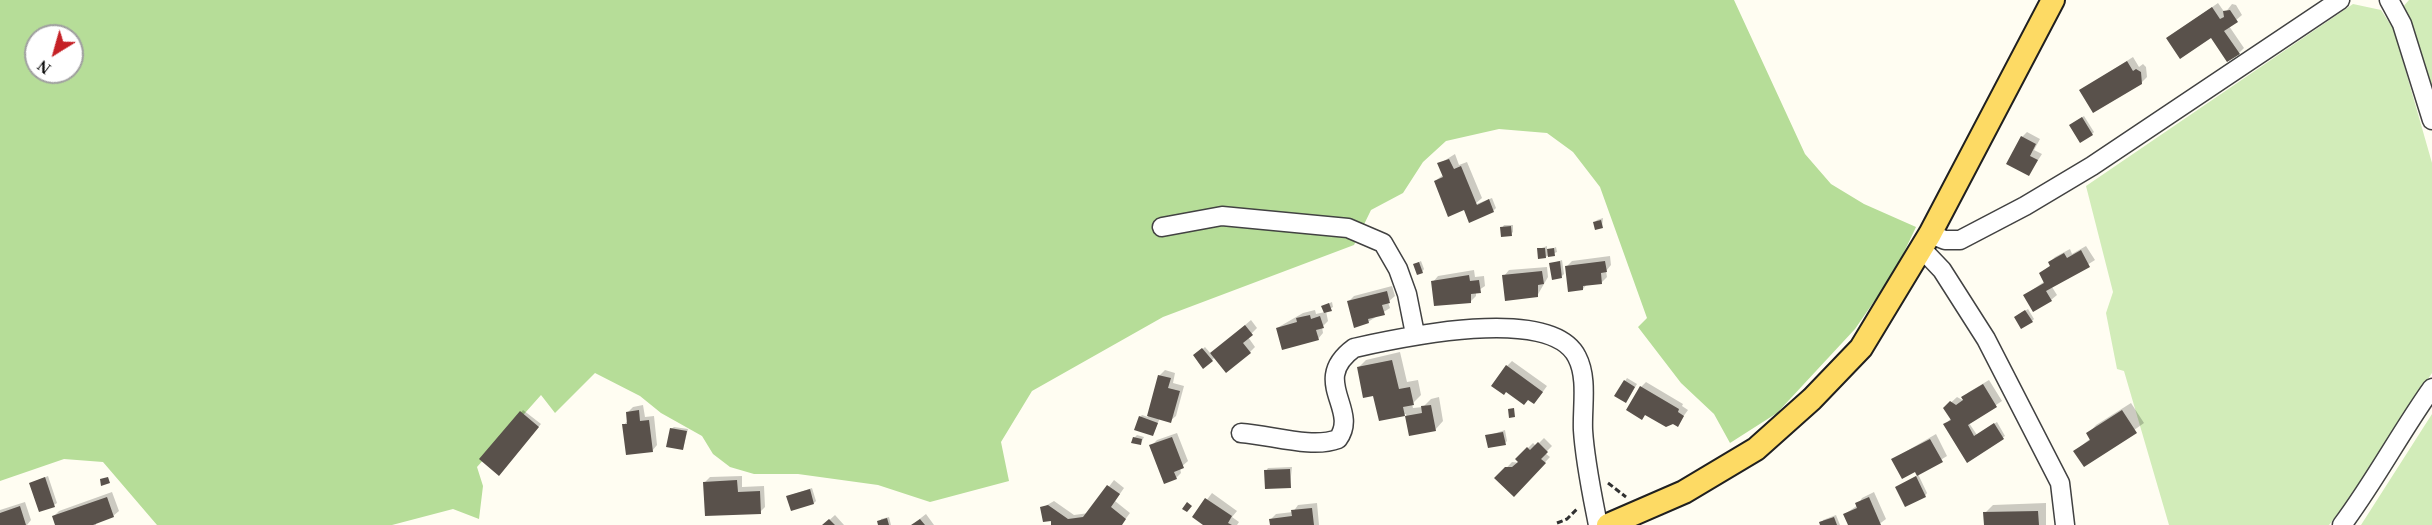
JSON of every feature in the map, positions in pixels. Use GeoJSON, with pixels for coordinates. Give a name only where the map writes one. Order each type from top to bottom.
{"type":"FeatureCollection","features":[{"type":"Feature","properties":{"kind":"main road"},"geometry":{"type":"LineString","coordinates":[[1608,525],[1684,492],[1756,449],[1812,399],[1861,348],[1925,241],[2053,0]]}},
{"type":"Feature","properties":{"kind":"street"},"geometry":{"type":"LineString","coordinates":[[2065,525],[2060,483],[1986,339],[1925,241],[1960,240],[2025,206],[2092,166],[2340,0]]}},
{"type":"Feature","properties":{"kind":"street"},"geometry":{"type":"LineString","coordinates":[[2390,0],[2402,24],[2432,120]]}},
{"type":"Feature","properties":{"kind":"street"},"geometry":{"type":"LineString","coordinates":[[1162,227],[1222,216],[1348,228],[1383,243],[1398,269],[1407,294],[1415,334]]}},
{"type":"Feature","properties":{"kind":"street"},"geometry":{"type":"LineString","coordinates":[[1241,433],[1268,434],[1311,444],[1338,440],[1345,424],[1334,379],[1336,366],[1343,356],[1354,348],[1415,334],[1453,329],[1506,330],[1555,338],[1567,344],[1577,356],[1583,375],[1583,430],[1598,525]]}},
{"type":"Feature","properties":{"kind":"street"},"geometry":{"type":"LineString","coordinates":[[2342,525],[2370,487],[2432,388]]}},
{"type":"Feature","properties":{"kind":"path"},"geometry":{"type":"LineString","coordinates":[[1557,523],[1568,519],[1578,504]]}},
{"type":"Feature","properties":{"kind":"green space"},"geometry":{"type":"Polygon","coordinates":[[[0,0],[1734,0],[1805,154],[1831,184],[1864,204],[1916,227],[1895,271],[1855,329],[1777,413],[1730,443],[1714,414],[1681,383],[1638,327],[1647,318],[1600,187],[1573,152],[1547,133],[1499,129],[1446,141],[1423,162],[1403,193],[1371,210],[1354,245],[1163,317],[1032,391],[1001,442],[1009,481],[930,502],[878,485],[798,474],[754,474],[730,467],[713,454],[702,436],[661,413],[640,396],[595,373],[555,413],[541,395],[477,467],[483,486],[479,519],[453,509],[392,525],[157,525],[103,462],[64,459],[0,481],[0,0]]]}},
{"type":"Feature","properties":{"kind":"green space"},"geometry":{"type":"Polygon","coordinates":[[[2409,0],[2432,0],[2432,95],[2401,9],[2409,0]]]}},
{"type":"Feature","properties":{"kind":"green space"},"geometry":{"type":"Polygon","coordinates":[[[2353,4],[2381,10],[2394,30],[2432,163],[2432,373],[2329,525],[2169,525],[2124,371],[2117,369],[2106,313],[2113,292],[2086,186],[2353,4]]]}},
{"type":"Feature","properties":{"kind":"green space"},"geometry":{"type":"Polygon","coordinates":[[[2432,414],[2432,525],[2361,525],[2432,414]]]}},
{"type":"Feature","properties":{"kind":"building"},"geometry":{"type":"Polygon","coordinates":[[[2212,7],[2220,19],[2224,17],[2223,11],[2230,10],[2238,22],[2224,31],[2240,54],[2227,62],[2211,38],[2180,59],[2166,38],[2212,7]]]}},
{"type":"Feature","properties":{"kind":"building"},"geometry":{"type":"Polygon","coordinates":[[[2127,61],[2133,71],[2136,69],[2141,72],[2142,84],[2093,113],[2079,90],[2127,61]]]}},
{"type":"Feature","properties":{"kind":"building"},"geometry":{"type":"Polygon","coordinates":[[[2082,117],[2093,135],[2080,143],[2069,125],[2082,117]]]}},
{"type":"Feature","properties":{"kind":"building"},"geometry":{"type":"Polygon","coordinates":[[[2021,136],[2036,144],[2030,156],[2038,160],[2029,176],[2006,164],[2021,136]]]}},
{"type":"Feature","properties":{"kind":"building"},"geometry":{"type":"Polygon","coordinates":[[[1449,159],[1454,169],[1461,166],[1477,205],[1489,199],[1494,212],[1469,223],[1464,210],[1448,217],[1434,181],[1443,177],[1437,163],[1449,159]]]}},
{"type":"Feature","properties":{"kind":"building"},"geometry":{"type":"Polygon","coordinates":[[[1601,220],[1603,228],[1595,230],[1593,222],[1601,220]]]}},
{"type":"Feature","properties":{"kind":"building"},"geometry":{"type":"Polygon","coordinates":[[[1511,226],[1512,236],[1501,237],[1500,227],[1511,226]]]}},
{"type":"Feature","properties":{"kind":"building"},"geometry":{"type":"Polygon","coordinates":[[[1537,248],[1545,248],[1546,258],[1538,259],[1537,248]]]}},
{"type":"Feature","properties":{"kind":"building"},"geometry":{"type":"Polygon","coordinates":[[[1554,248],[1555,256],[1548,257],[1547,249],[1554,248]]]}},
{"type":"Feature","properties":{"kind":"building"},"geometry":{"type":"Polygon","coordinates":[[[2081,250],[2090,267],[2046,291],[2052,301],[2033,312],[2023,295],[2044,283],[2039,273],[2050,266],[2048,262],[2064,253],[2067,258],[2081,250]]]}},
{"type":"Feature","properties":{"kind":"building"},"geometry":{"type":"Polygon","coordinates":[[[1560,261],[1562,278],[1552,280],[1549,263],[1560,261]]]}},
{"type":"Feature","properties":{"kind":"building"},"geometry":{"type":"Polygon","coordinates":[[[1605,261],[1607,272],[1601,273],[1602,284],[1583,286],[1583,290],[1568,292],[1565,266],[1605,261]]]}},
{"type":"Feature","properties":{"kind":"building"},"geometry":{"type":"Polygon","coordinates":[[[1419,262],[1423,273],[1417,275],[1413,264],[1419,262]]]}},
{"type":"Feature","properties":{"kind":"building"},"geometry":{"type":"Polygon","coordinates":[[[1542,271],[1544,284],[1538,285],[1538,297],[1505,301],[1502,275],[1542,271]]]}},
{"type":"Feature","properties":{"kind":"building"},"geometry":{"type":"Polygon","coordinates":[[[1469,275],[1470,281],[1479,280],[1481,293],[1471,294],[1471,303],[1434,306],[1431,281],[1469,275]]]}},
{"type":"Feature","properties":{"kind":"building"},"geometry":{"type":"Polygon","coordinates":[[[1387,291],[1390,303],[1382,305],[1385,315],[1368,319],[1369,323],[1354,328],[1347,301],[1387,291]]]}},
{"type":"Feature","properties":{"kind":"building"},"geometry":{"type":"Polygon","coordinates":[[[1329,303],[1332,311],[1324,313],[1321,306],[1329,303]]]}},
{"type":"Feature","properties":{"kind":"building"},"geometry":{"type":"Polygon","coordinates":[[[2025,310],[2033,322],[2021,329],[2014,317],[2025,310]]]}},
{"type":"Feature","properties":{"kind":"building"},"geometry":{"type":"Polygon","coordinates":[[[1310,315],[1311,319],[1320,316],[1324,328],[1316,330],[1319,340],[1282,350],[1276,328],[1297,322],[1296,318],[1310,315]]]}},
{"type":"Feature","properties":{"kind":"building"},"geometry":{"type":"Polygon","coordinates":[[[1245,325],[1253,335],[1243,343],[1251,353],[1226,373],[1210,353],[1245,325]]]}},
{"type":"Feature","properties":{"kind":"building"},"geometry":{"type":"Polygon","coordinates":[[[1202,348],[1213,361],[1203,369],[1193,355],[1202,348]]]}},
{"type":"Feature","properties":{"kind":"building"},"geometry":{"type":"Polygon","coordinates":[[[1392,360],[1399,389],[1410,387],[1414,405],[1403,407],[1405,416],[1379,421],[1373,396],[1363,398],[1357,367],[1392,360]]]}},
{"type":"Feature","properties":{"kind":"building"},"geometry":{"type":"Polygon","coordinates":[[[1506,365],[1543,392],[1534,404],[1528,400],[1524,405],[1506,392],[1504,395],[1491,386],[1506,365]]]}},
{"type":"Feature","properties":{"kind":"building"},"geometry":{"type":"Polygon","coordinates":[[[1158,375],[1171,378],[1168,388],[1180,391],[1171,423],[1147,416],[1158,375]]]}},
{"type":"Feature","properties":{"kind":"building"},"geometry":{"type":"Polygon","coordinates":[[[1624,380],[1635,387],[1626,403],[1614,396],[1624,380]]]}},
{"type":"Feature","properties":{"kind":"building"},"geometry":{"type":"Polygon","coordinates":[[[1983,384],[1997,407],[1968,425],[1974,436],[1994,423],[2004,439],[1967,463],[1943,424],[1951,420],[1943,408],[1950,401],[1956,405],[1963,400],[1961,397],[1983,384]]]}},
{"type":"Feature","properties":{"kind":"building"},"geometry":{"type":"Polygon","coordinates":[[[1640,386],[1679,409],[1678,412],[1684,416],[1678,427],[1673,424],[1666,427],[1645,415],[1642,420],[1626,410],[1640,386]]]}},
{"type":"Feature","properties":{"kind":"building"},"geometry":{"type":"Polygon","coordinates":[[[1431,405],[1436,431],[1409,436],[1405,416],[1422,413],[1421,406],[1431,405]]]}},
{"type":"Feature","properties":{"kind":"building"},"geometry":{"type":"Polygon","coordinates":[[[1514,408],[1515,417],[1509,418],[1508,409],[1514,408]]]}},
{"type":"Feature","properties":{"kind":"building"},"geometry":{"type":"Polygon","coordinates":[[[639,410],[640,421],[649,420],[653,452],[626,455],[622,424],[627,424],[626,412],[639,410]]]}},
{"type":"Feature","properties":{"kind":"building"},"geometry":{"type":"Polygon","coordinates":[[[2122,410],[2137,433],[2084,467],[2073,451],[2090,440],[2086,433],[2122,410]]]}},
{"type":"Feature","properties":{"kind":"building"},"geometry":{"type":"Polygon","coordinates":[[[520,411],[539,427],[499,476],[479,459],[520,411]]]}},
{"type":"Feature","properties":{"kind":"building"},"geometry":{"type":"Polygon","coordinates":[[[1139,416],[1158,423],[1153,436],[1134,430],[1139,416]]]}},
{"type":"Feature","properties":{"kind":"building"},"geometry":{"type":"Polygon","coordinates":[[[670,428],[687,431],[683,450],[666,447],[670,428]]]}},
{"type":"Feature","properties":{"kind":"building"},"geometry":{"type":"Polygon","coordinates":[[[1503,432],[1506,445],[1488,448],[1485,435],[1503,432]]]}},
{"type":"Feature","properties":{"kind":"building"},"geometry":{"type":"Polygon","coordinates":[[[1133,437],[1142,439],[1141,445],[1131,443],[1133,437]]]}},
{"type":"Feature","properties":{"kind":"building"},"geometry":{"type":"Polygon","coordinates":[[[1172,437],[1184,468],[1174,472],[1177,479],[1164,484],[1149,445],[1172,437]]]}},
{"type":"Feature","properties":{"kind":"building"},"geometry":{"type":"Polygon","coordinates":[[[1930,439],[1943,462],[1917,476],[1915,472],[1902,479],[1891,459],[1930,439]]]}},
{"type":"Feature","properties":{"kind":"building"},"geometry":{"type":"Polygon","coordinates":[[[1538,442],[1548,452],[1541,459],[1546,463],[1514,497],[1494,478],[1505,467],[1512,467],[1518,462],[1515,459],[1527,447],[1530,450],[1538,442]]]}},
{"type":"Feature","properties":{"kind":"building"},"geometry":{"type":"Polygon","coordinates":[[[1290,469],[1291,488],[1265,489],[1264,470],[1290,469]]]}},
{"type":"Feature","properties":{"kind":"building"},"geometry":{"type":"Polygon","coordinates":[[[1916,476],[1926,497],[1905,507],[1895,487],[1916,476]]]}},
{"type":"Feature","properties":{"kind":"building"},"geometry":{"type":"Polygon","coordinates":[[[45,477],[55,507],[39,512],[29,483],[45,477]]]}},
{"type":"Feature","properties":{"kind":"building"},"geometry":{"type":"Polygon","coordinates":[[[108,477],[110,483],[101,486],[100,479],[108,477]]]}},
{"type":"Feature","properties":{"kind":"building"},"geometry":{"type":"Polygon","coordinates":[[[737,480],[738,492],[760,491],[761,514],[705,516],[703,482],[737,480]]]}},
{"type":"Feature","properties":{"kind":"building"},"geometry":{"type":"Polygon","coordinates":[[[1107,485],[1120,494],[1111,507],[1126,519],[1122,525],[1051,525],[1051,521],[1043,522],[1040,507],[1048,505],[1068,519],[1083,517],[1107,485]]]}},
{"type":"Feature","properties":{"kind":"building"},"geometry":{"type":"Polygon","coordinates":[[[810,489],[814,504],[791,511],[786,496],[810,489]]]}},
{"type":"Feature","properties":{"kind":"building"},"geometry":{"type":"Polygon","coordinates":[[[107,497],[114,517],[93,525],[55,525],[52,516],[107,497]]]}},
{"type":"Feature","properties":{"kind":"building"},"geometry":{"type":"Polygon","coordinates":[[[1869,497],[1881,525],[1848,525],[1843,514],[1857,508],[1855,503],[1869,497]]]}},
{"type":"Feature","properties":{"kind":"building"},"geometry":{"type":"Polygon","coordinates":[[[1205,498],[1232,516],[1228,523],[1232,525],[1203,525],[1192,517],[1205,498]]]}},
{"type":"Feature","properties":{"kind":"building"},"geometry":{"type":"Polygon","coordinates":[[[1187,502],[1192,506],[1187,512],[1182,509],[1187,502]]]}},
{"type":"Feature","properties":{"kind":"building"},"geometry":{"type":"Polygon","coordinates":[[[20,506],[26,525],[0,525],[0,513],[20,506]]]}},
{"type":"Feature","properties":{"kind":"building"},"geometry":{"type":"Polygon","coordinates":[[[1312,508],[1314,525],[1270,525],[1269,519],[1292,516],[1291,510],[1312,508]]]}},
{"type":"Feature","properties":{"kind":"building"},"geometry":{"type":"Polygon","coordinates":[[[2038,511],[2039,525],[1984,525],[1983,512],[2038,511]]]}},
{"type":"Feature","properties":{"kind":"building"},"geometry":{"type":"Polygon","coordinates":[[[1834,517],[1837,525],[1820,525],[1819,522],[1834,517]]]}},
{"type":"Feature","properties":{"kind":"building"},"geometry":{"type":"Polygon","coordinates":[[[887,518],[889,525],[878,525],[877,521],[887,518]]]}},
{"type":"Feature","properties":{"kind":"building"},"geometry":{"type":"Polygon","coordinates":[[[829,519],[835,525],[822,525],[829,519]]]}},
{"type":"Feature","properties":{"kind":"building"},"geometry":{"type":"Polygon","coordinates":[[[920,519],[925,525],[911,525],[920,519]]]}}]}
